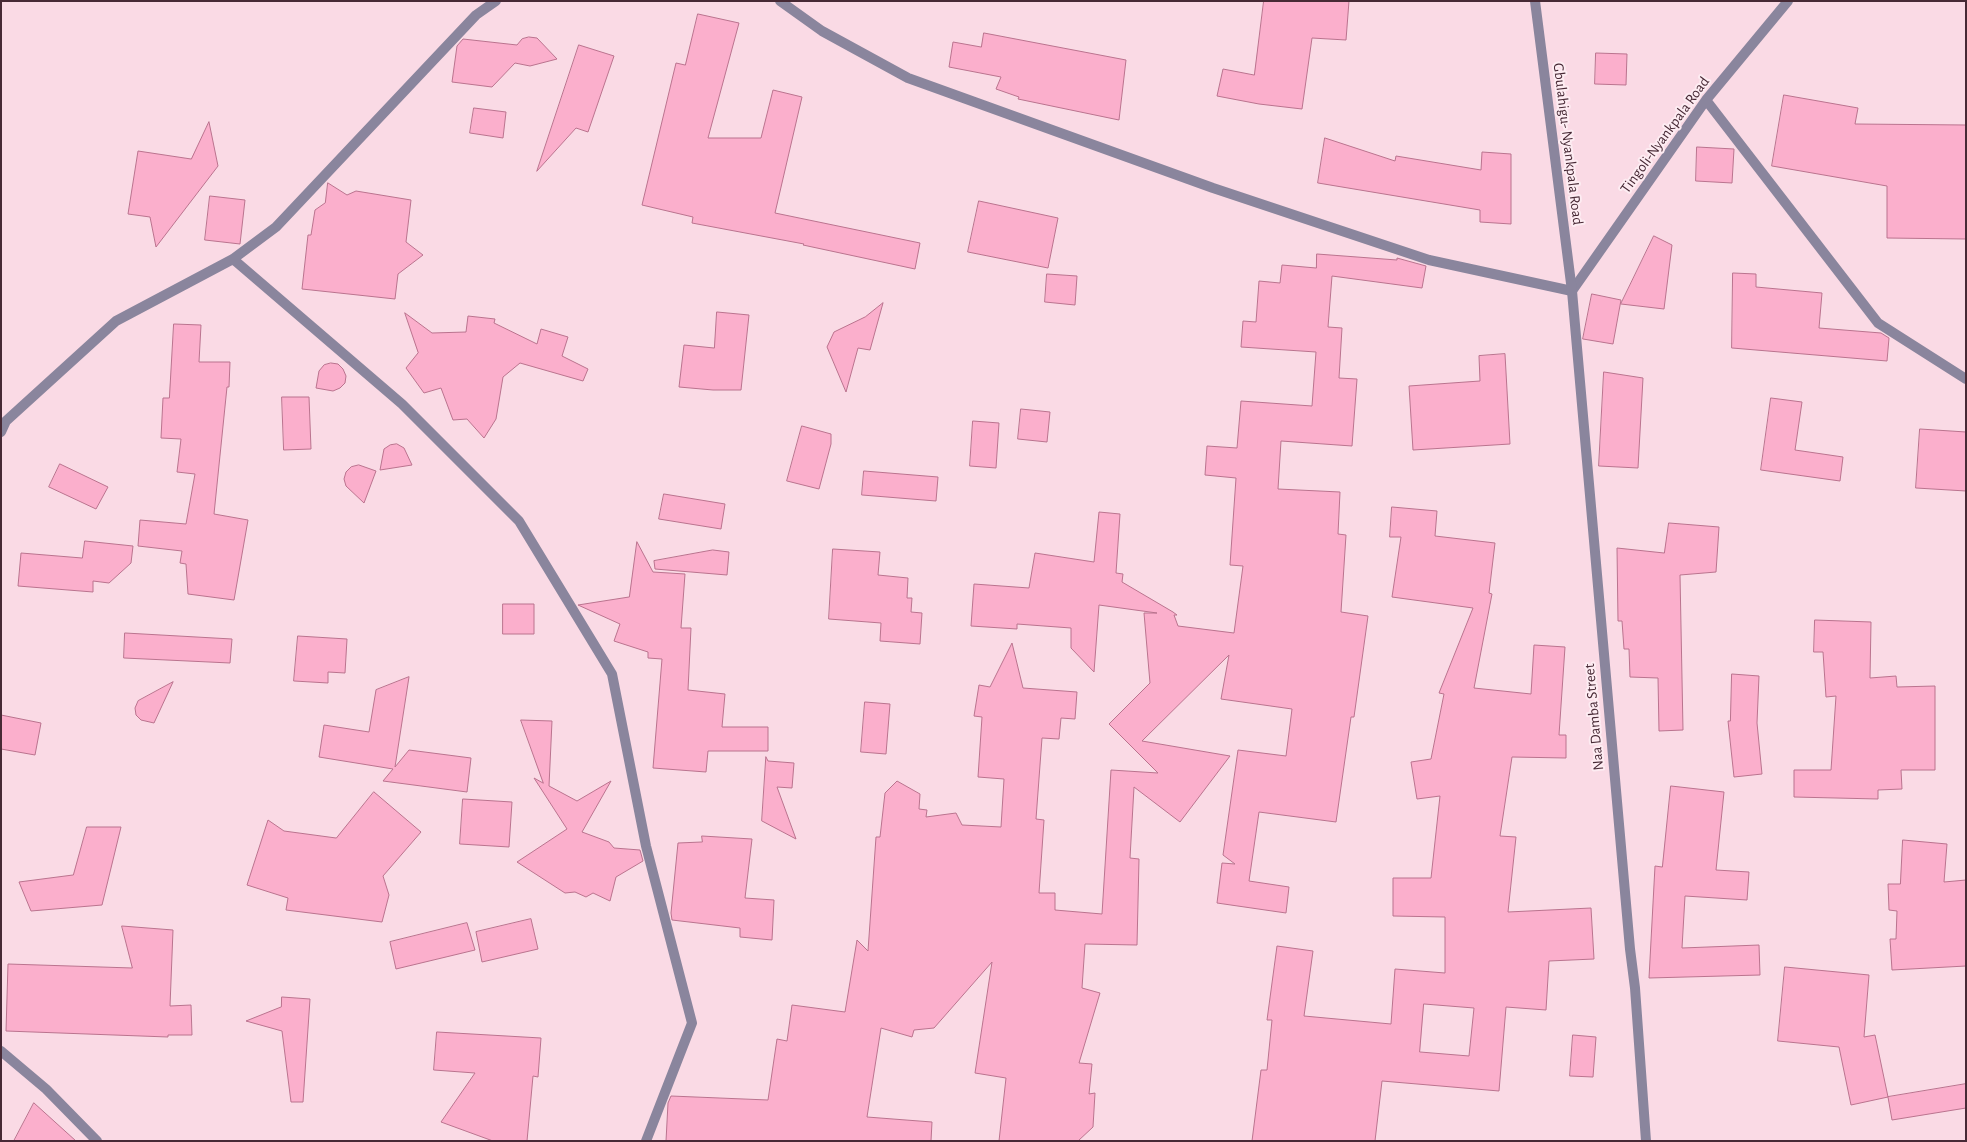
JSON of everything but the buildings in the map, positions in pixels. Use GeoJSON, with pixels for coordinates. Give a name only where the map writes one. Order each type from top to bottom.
{"type":"FeatureCollection","features":[{"type":"Feature","properties":{"kind":"street"},"geometry":{"type":"LineString","coordinates":[[1,432],[6,421],[116,321],[233,259],[276,227],[476,15],[496,1]]}},
{"type":"Feature","properties":{"kind":"street"},"geometry":{"type":"LineString","coordinates":[[780,1],[822,31],[908,78],[1213,188],[1429,260],[1572,291]]}},
{"type":"Feature","properties":{"kind":"street","name":"Gbulahigu- Nyankpala Road"},"geometry":{"type":"LineString","coordinates":[[1535,1],[1572,291]]}},
{"type":"Feature","properties":{"kind":"street","name":"Tingoli-Nyankpala Road"},"geometry":{"type":"LineString","coordinates":[[1572,291],[1706,100],[1788,1]]}},
{"type":"Feature","properties":{"kind":"street"},"geometry":{"type":"LineString","coordinates":[[1706,100],[1878,323],[1966,379]]}},
{"type":"Feature","properties":{"kind":"street"},"geometry":{"type":"LineString","coordinates":[[233,259],[402,404],[519,522],[612,674],[646,846],[692,1022],[646,1141]]}},
{"type":"Feature","properties":{"kind":"street","name":"Naa Damba Street"},"geometry":{"type":"LineString","coordinates":[[1572,291],[1646,1141]]}},
{"type":"Feature","properties":{"kind":"street"},"geometry":{"type":"LineString","coordinates":[[1,1051],[46,1088],[97,1141]]}}]}
